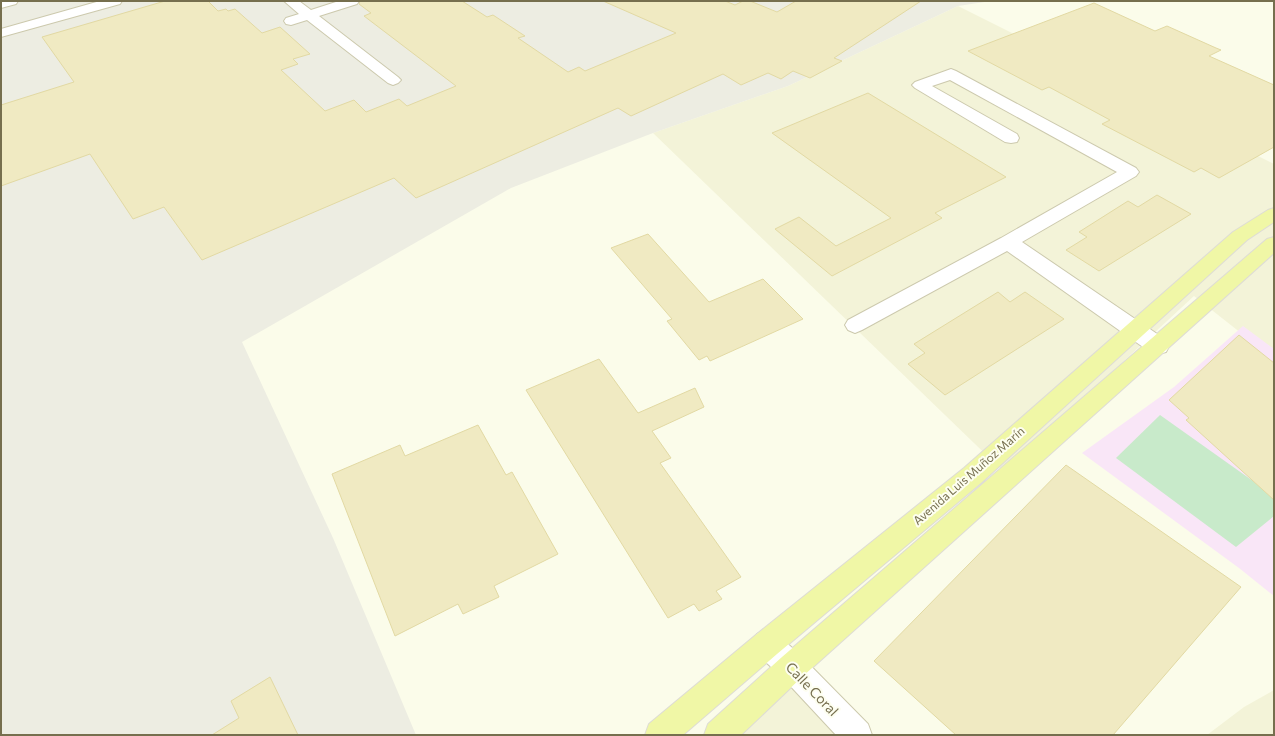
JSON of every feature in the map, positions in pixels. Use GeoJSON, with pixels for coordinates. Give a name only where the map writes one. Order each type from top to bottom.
{"type":"FeatureCollection","features":[{"type":"Feature","properties":{"kind":"main road","name":"Avenida Luis Muñoz Marín"},"geometry":{"type":"LineString","coordinates":[[660,735],[767,644],[973,475],[1134,329],[1240,236],[1274,214]]}},
{"type":"Feature","properties":{"kind":"main road"},"geometry":{"type":"LineString","coordinates":[[719,735],[792,667],[1158,346],[1274,242]]}},
{"type":"Feature","properties":{"kind":"street"},"geometry":{"type":"LineString","coordinates":[[1,4],[11,1]]}},
{"type":"Feature","properties":{"kind":"street"},"geometry":{"type":"LineString","coordinates":[[1,33],[115,1]]}},
{"type":"Feature","properties":{"kind":"street"},"geometry":{"type":"LineString","coordinates":[[291,1],[393,80]]}},
{"type":"Feature","properties":{"kind":"street"},"geometry":{"type":"LineString","coordinates":[[291,21],[352,1]]}},
{"type":"Feature","properties":{"kind":"street"},"geometry":{"type":"LineString","coordinates":[[855,326],[1008,242],[1130,172],[951,74],[920,85],[1011,138]]}},
{"type":"Feature","properties":{"kind":"street"},"geometry":{"type":"LineString","coordinates":[[1008,242],[1158,346]]}},
{"type":"Feature","properties":{"kind":"street","name":"Calle Coral"},"geometry":{"type":"LineString","coordinates":[[767,644],[792,667],[857,735]]}},
{"type":"Feature","properties":{"kind":"shaded area"},"geometry":{"type":"Polygon","coordinates":[[[1,1],[991,1],[958,6],[788,86],[653,133],[511,188],[242,342],[333,538],[416,735],[1,735],[1,1]]]}},
{"type":"Feature","properties":{"kind":"shaded area"},"geometry":{"type":"Polygon","coordinates":[[[958,6],[1274,164],[1274,359],[1194,296],[1004,472],[653,133],[788,86],[958,6]]]}},
{"type":"Feature","properties":{"kind":"shaded area"},"geometry":{"type":"Polygon","coordinates":[[[1243,326],[1274,349],[1274,596],[1239,568],[1082,453],[1174,387],[1243,326]]]}},
{"type":"Feature","properties":{"kind":"shaded area"},"geometry":{"type":"Polygon","coordinates":[[[1160,415],[1274,496],[1274,516],[1236,547],[1116,458],[1160,415]]]}},
{"type":"Feature","properties":{"kind":"shaded area"},"geometry":{"type":"Polygon","coordinates":[[[792,667],[857,735],[719,735],[792,667]]]}},
{"type":"Feature","properties":{"kind":"shaded area"},"geometry":{"type":"Polygon","coordinates":[[[1274,690],[1274,735],[1207,735],[1244,707],[1274,690]]]}},
{"type":"Feature","properties":{"kind":"building"},"geometry":{"type":"Polygon","coordinates":[[[165,1],[208,1],[218,11],[235,9],[262,33],[280,27],[310,54],[293,59],[298,64],[281,70],[325,111],[354,100],[366,112],[399,99],[407,106],[456,86],[364,16],[371,13],[359,4],[360,1],[462,1],[487,17],[493,15],[525,36],[518,38],[568,72],[579,67],[585,71],[676,33],[603,1],[725,1],[735,5],[743,1],[750,1],[777,12],[796,1],[921,1],[834,58],[842,61],[810,78],[793,71],[781,79],[768,73],[741,85],[723,74],[631,116],[618,108],[416,198],[394,178],[202,260],[164,207],[133,219],[90,154],[1,186],[1,105],[74,82],[42,37],[165,1]]]}},
{"type":"Feature","properties":{"kind":"building"},"geometry":{"type":"Polygon","coordinates":[[[1094,3],[1155,31],[1167,26],[1221,50],[1209,56],[1274,85],[1274,147],[1219,178],[1201,168],[1194,172],[1102,124],[1110,120],[1049,87],[1042,90],[968,51],[1094,3]]]}},
{"type":"Feature","properties":{"kind":"building"},"geometry":{"type":"Polygon","coordinates":[[[868,93],[1006,177],[935,213],[942,218],[832,276],[775,229],[799,217],[836,246],[891,218],[772,133],[868,93]]]}},
{"type":"Feature","properties":{"kind":"building"},"geometry":{"type":"Polygon","coordinates":[[[1157,195],[1191,214],[1099,271],[1066,250],[1087,237],[1079,232],[1128,201],[1138,207],[1157,195]]]}},
{"type":"Feature","properties":{"kind":"building"},"geometry":{"type":"Polygon","coordinates":[[[648,234],[709,302],[763,279],[803,319],[710,361],[707,356],[699,360],[667,321],[672,319],[611,248],[648,234]]]}},
{"type":"Feature","properties":{"kind":"building"},"geometry":{"type":"Polygon","coordinates":[[[998,292],[1010,302],[1025,292],[1064,319],[945,395],[908,364],[925,353],[914,344],[998,292]]]}},
{"type":"Feature","properties":{"kind":"building"},"geometry":{"type":"Polygon","coordinates":[[[1239,335],[1274,363],[1274,500],[1186,420],[1189,418],[1169,400],[1239,335]]]}},
{"type":"Feature","properties":{"kind":"building"},"geometry":{"type":"Polygon","coordinates":[[[599,359],[638,413],[695,388],[704,407],[652,431],[671,458],[660,463],[741,577],[716,591],[722,599],[699,611],[694,604],[668,618],[526,390],[599,359]]]}},
{"type":"Feature","properties":{"kind":"building"},"geometry":{"type":"Polygon","coordinates":[[[478,425],[506,475],[512,472],[558,554],[494,586],[499,597],[463,614],[458,604],[395,636],[332,474],[400,445],[405,456],[478,425]]]}},
{"type":"Feature","properties":{"kind":"building"},"geometry":{"type":"Polygon","coordinates":[[[1066,465],[1241,587],[1113,735],[956,735],[874,661],[1066,465]]]}},
{"type":"Feature","properties":{"kind":"building"},"geometry":{"type":"Polygon","coordinates":[[[270,677],[298,735],[212,735],[239,718],[231,701],[270,677]]]}}]}
